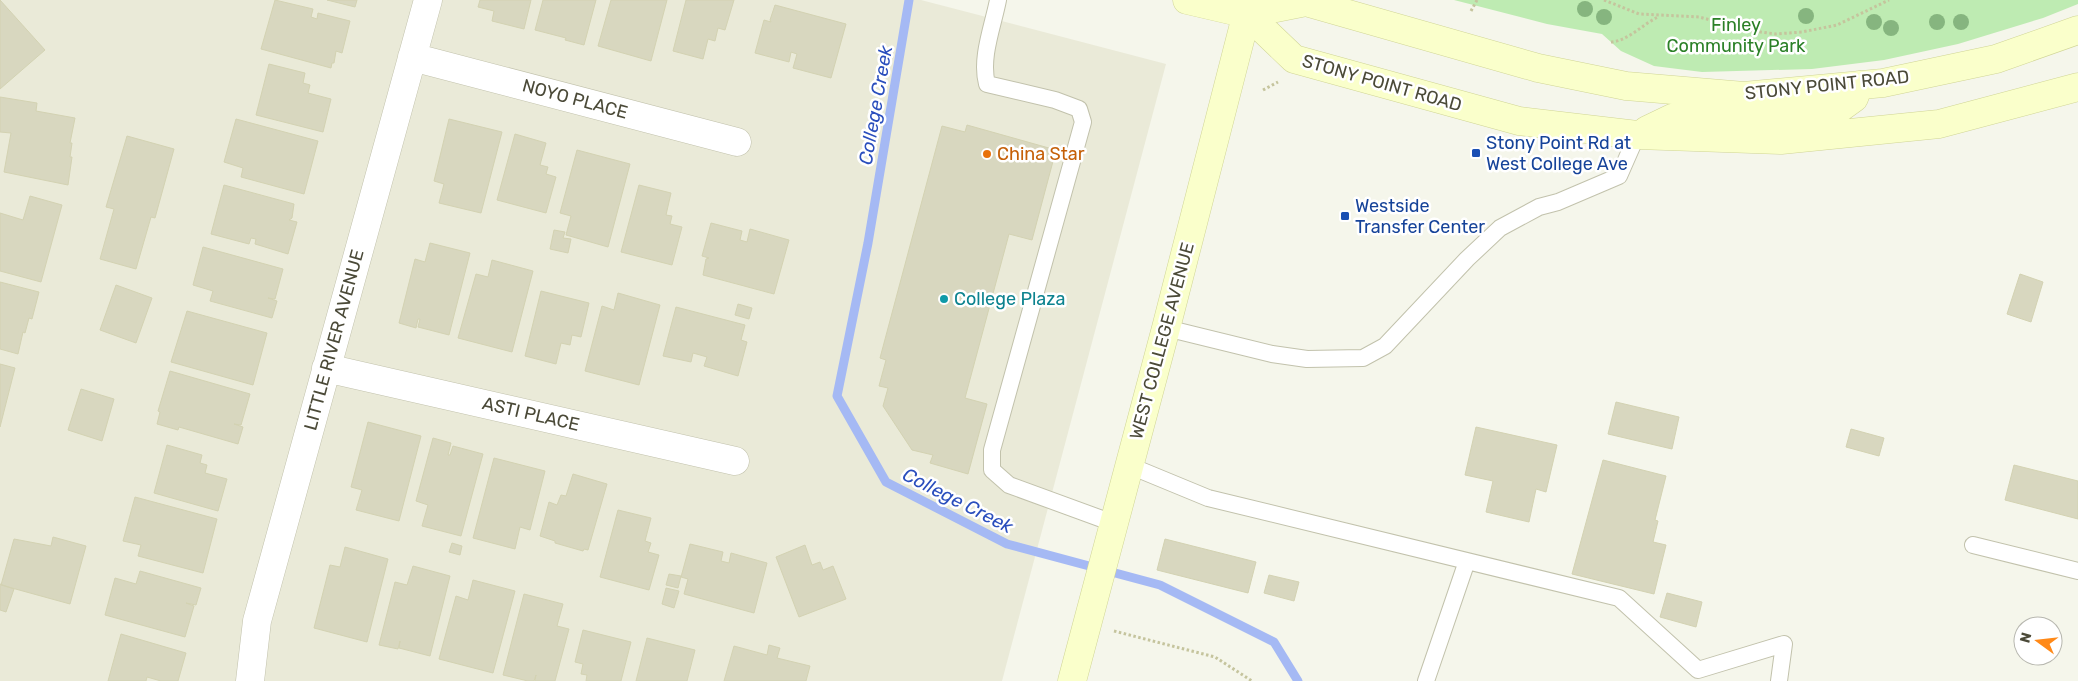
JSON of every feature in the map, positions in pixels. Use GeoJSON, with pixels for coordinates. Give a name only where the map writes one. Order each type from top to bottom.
{"type":"FeatureCollection","features":[{"type":"Feature","properties":{"kind":"main road"},"geometry":{"type":"LineString","coordinates":[[1187,0],[1249,7]]}},
{"type":"Feature","properties":{"kind":"main road","name":"STONY POINT ROAD"},"geometry":{"type":"LineString","coordinates":[[1249,7],[1306,2],[1538,68],[1626,86],[1744,96],[1883,83],[1996,59],[2078,30]]}},
{"type":"Feature","properties":{"kind":"main road","name":"WEST COLLEGE AVENUE"},"geometry":{"type":"LineString","coordinates":[[1072,681],[1249,7]]}},
{"type":"Feature","properties":{"kind":"main road","name":"STONY POINT ROAD"},"geometry":{"type":"LineString","coordinates":[[1249,7],[1294,59],[1519,121],[1636,135],[1781,140],[1939,124],[2078,87]]}},
{"type":"Feature","properties":{"kind":"main road"},"geometry":{"type":"LineString","coordinates":[[1636,135],[1672,118],[1700,115],[1767,118],[1836,111],[1854,98],[1859,85]]}},
{"type":"Feature","properties":{"kind":"street","name":"LITTLE RIVER AVENUE"},"geometry":{"type":"LineString","coordinates":[[250,681],[257,621],[428,0]]}},
{"type":"Feature","properties":{"kind":"street","name":"NOYO PLACE"},"geometry":{"type":"LineString","coordinates":[[412,57],[737,142]]}},
{"type":"Feature","properties":{"kind":"street","name":"ASTI PLACE"},"geometry":{"type":"LineString","coordinates":[[326,368],[735,461]]}},
{"type":"Feature","properties":{"kind":"lane"},"geometry":{"type":"LineString","coordinates":[[998,0],[984,73],[987,84],[1055,100],[1079,109],[1084,122],[992,450],[992,470],[1009,485],[1112,523]]}},
{"type":"Feature","properties":{"kind":"lane"},"geometry":{"type":"LineString","coordinates":[[1166,328],[1272,354],[1307,358],[1363,358],[1384,346],[1467,259],[1500,228],[1539,207],[1558,202],[1619,176],[1636,135]]}},
{"type":"Feature","properties":{"kind":"lane"},"geometry":{"type":"LineString","coordinates":[[1128,465],[1208,498],[1619,598],[1698,670],[1784,644],[1779,681]]}},
{"type":"Feature","properties":{"kind":"lane"},"geometry":{"type":"LineString","coordinates":[[1973,545],[2078,571]]}},
{"type":"Feature","properties":{"kind":"lane"},"geometry":{"type":"LineString","coordinates":[[1426,681],[1467,561]]}},
{"type":"Feature","properties":{"kind":"path"},"geometry":{"type":"LineString","coordinates":[[1471,10],[1477,0]]}},
{"type":"Feature","properties":{"kind":"path"},"geometry":{"type":"LineString","coordinates":[[1604,0],[1640,14],[1658,17],[1699,17],[1753,31],[1776,34],[1802,32],[1837,25],[1889,0]]}},
{"type":"Feature","properties":{"kind":"path"},"geometry":{"type":"LineString","coordinates":[[1612,42],[1620,42],[1642,25],[1658,17]]}},
{"type":"Feature","properties":{"kind":"path"},"geometry":{"type":"LineString","coordinates":[[1263,90],[1282,79]]}},
{"type":"Feature","properties":{"kind":"path"},"geometry":{"type":"LineString","coordinates":[[1087,625],[1215,657],[1252,681]]}},
{"type":"Feature","properties":{"kind":"shaded area"},"geometry":{"type":"Polygon","coordinates":[[[0,0],[921,0],[1166,64],[1002,681],[0,681],[0,0]]]}},
{"type":"Feature","properties":{"kind":"green space","name":"Finley Community Park"},"geometry":{"type":"Polygon","coordinates":[[[1454,0],[2078,0],[2078,4],[2043,18],[1958,44],[1884,60],[1812,69],[1702,72],[1654,66],[1621,51],[1602,34],[1547,24],[1454,0]]]}},
{"type":"Feature","properties":{"kind":"building"},"geometry":{"type":"Polygon","coordinates":[[[0,0],[45,50],[0,89],[0,0]]]}},
{"type":"Feature","properties":{"kind":"building"},"geometry":{"type":"Polygon","coordinates":[[[275,0],[313,9],[311,17],[317,19],[318,13],[350,21],[342,53],[336,51],[331,68],[261,49],[275,0]]]}},
{"type":"Feature","properties":{"kind":"building"},"geometry":{"type":"Polygon","coordinates":[[[327,0],[357,0],[355,7],[327,0]]]}},
{"type":"Feature","properties":{"kind":"building"},"geometry":{"type":"Polygon","coordinates":[[[480,0],[531,0],[524,29],[492,21],[494,11],[478,7],[480,0]]]}},
{"type":"Feature","properties":{"kind":"building"},"geometry":{"type":"Polygon","coordinates":[[[543,0],[596,0],[584,45],[535,30],[543,0]]]}},
{"type":"Feature","properties":{"kind":"building"},"geometry":{"type":"Polygon","coordinates":[[[611,0],[667,0],[651,61],[598,46],[611,0]]]}},
{"type":"Feature","properties":{"kind":"building"},"geometry":{"type":"Polygon","coordinates":[[[686,0],[734,0],[725,30],[718,28],[715,41],[708,39],[703,59],[673,51],[686,0]]]}},
{"type":"Feature","properties":{"kind":"building"},"geometry":{"type":"Polygon","coordinates":[[[775,5],[846,24],[831,78],[793,68],[797,54],[791,52],[789,62],[755,53],[764,20],[771,22],[775,5]]]}},
{"type":"Feature","properties":{"kind":"building"},"geometry":{"type":"Polygon","coordinates":[[[269,64],[305,73],[303,83],[310,85],[308,93],[331,99],[323,132],[256,115],[269,64]]]}},
{"type":"Feature","properties":{"kind":"building"},"geometry":{"type":"Polygon","coordinates":[[[0,97],[37,103],[36,111],[75,118],[70,143],[72,143],[70,157],[72,157],[68,185],[4,172],[11,133],[0,132],[0,97]]]}},
{"type":"Feature","properties":{"kind":"building"},"geometry":{"type":"Polygon","coordinates":[[[236,119],[318,141],[304,194],[241,177],[243,168],[224,162],[236,119]]]}},
{"type":"Feature","properties":{"kind":"building"},"geometry":{"type":"Polygon","coordinates":[[[449,119],[502,132],[481,213],[439,203],[444,184],[434,181],[449,119]]]}},
{"type":"Feature","properties":{"kind":"building","name":"College Plaza"},"geometry":{"type":"Polygon","coordinates":[[[967,125],[1056,150],[1032,240],[1009,234],[965,398],[987,404],[968,474],[930,463],[933,455],[912,450],[883,406],[888,388],[879,386],[886,360],[880,358],[942,126],[965,132],[967,125]]]}},
{"type":"Feature","properties":{"kind":"building"},"geometry":{"type":"Polygon","coordinates":[[[515,134],[546,143],[540,165],[548,167],[546,174],[556,177],[546,213],[497,200],[515,134]]]}},
{"type":"Feature","properties":{"kind":"building"},"geometry":{"type":"Polygon","coordinates":[[[127,136],[174,149],[155,218],[151,217],[136,269],[100,259],[114,209],[106,207],[127,136]]]}},
{"type":"Feature","properties":{"kind":"building"},"geometry":{"type":"Polygon","coordinates":[[[577,150],[630,164],[608,247],[566,235],[571,216],[560,213],[577,150]]]}},
{"type":"Feature","properties":{"kind":"building"},"geometry":{"type":"Polygon","coordinates":[[[224,185],[294,204],[292,218],[289,220],[297,222],[288,254],[255,244],[256,239],[251,238],[249,244],[211,234],[224,185]]]}},
{"type":"Feature","properties":{"kind":"building"},"geometry":{"type":"Polygon","coordinates":[[[639,185],[671,193],[666,215],[672,216],[670,224],[682,227],[672,265],[621,252],[639,185]]]}},
{"type":"Feature","properties":{"kind":"building"},"geometry":{"type":"Polygon","coordinates":[[[30,196],[62,205],[41,282],[0,271],[0,213],[23,220],[30,196]]]}},
{"type":"Feature","properties":{"kind":"building"},"geometry":{"type":"Polygon","coordinates":[[[711,223],[742,231],[740,240],[747,242],[750,229],[789,240],[774,294],[703,275],[706,259],[709,258],[702,256],[711,223]]]}},
{"type":"Feature","properties":{"kind":"building"},"geometry":{"type":"Polygon","coordinates":[[[554,230],[565,232],[563,238],[571,239],[568,253],[550,249],[554,230]]]}},
{"type":"Feature","properties":{"kind":"building"},"geometry":{"type":"Polygon","coordinates":[[[430,243],[470,253],[449,335],[418,327],[420,319],[418,319],[416,328],[399,323],[415,259],[425,262],[430,243]]]}},
{"type":"Feature","properties":{"kind":"building"},"geometry":{"type":"Polygon","coordinates":[[[203,247],[283,269],[275,299],[268,298],[277,301],[272,318],[210,301],[213,291],[193,285],[203,247]]]}},
{"type":"Feature","properties":{"kind":"building"},"geometry":{"type":"Polygon","coordinates":[[[492,260],[533,271],[512,352],[458,338],[476,274],[488,277],[492,260]]]}},
{"type":"Feature","properties":{"kind":"building"},"geometry":{"type":"Polygon","coordinates":[[[2020,274],[2043,282],[2031,322],[2007,314],[2020,274]]]}},
{"type":"Feature","properties":{"kind":"building"},"geometry":{"type":"Polygon","coordinates":[[[0,282],[39,292],[32,319],[29,318],[25,333],[23,332],[18,354],[0,349],[0,282]]]}},
{"type":"Feature","properties":{"kind":"building"},"geometry":{"type":"Polygon","coordinates":[[[116,285],[152,298],[136,343],[100,330],[116,285]]]}},
{"type":"Feature","properties":{"kind":"building"},"geometry":{"type":"Polygon","coordinates":[[[541,291],[589,303],[581,337],[572,335],[570,345],[561,343],[556,364],[525,356],[541,291]]]}},
{"type":"Feature","properties":{"kind":"building"},"geometry":{"type":"Polygon","coordinates":[[[618,293],[660,305],[639,385],[585,371],[602,306],[614,310],[618,293]]]}},
{"type":"Feature","properties":{"kind":"building"},"geometry":{"type":"Polygon","coordinates":[[[738,304],[752,308],[749,319],[735,315],[738,304]]]}},
{"type":"Feature","properties":{"kind":"building"},"geometry":{"type":"Polygon","coordinates":[[[676,307],[745,325],[741,340],[747,342],[738,376],[704,366],[707,357],[693,353],[691,362],[663,356],[676,307]]]}},
{"type":"Feature","properties":{"kind":"building"},"geometry":{"type":"Polygon","coordinates":[[[187,311],[267,333],[253,385],[171,362],[187,311]]]}},
{"type":"Feature","properties":{"kind":"building"},"geometry":{"type":"Polygon","coordinates":[[[0,364],[15,368],[0,427],[0,364]]]}},
{"type":"Feature","properties":{"kind":"building"},"geometry":{"type":"Polygon","coordinates":[[[170,371],[250,394],[241,425],[234,424],[243,427],[238,444],[179,427],[178,430],[157,424],[160,412],[158,411],[170,371]]]}},
{"type":"Feature","properties":{"kind":"building"},"geometry":{"type":"Polygon","coordinates":[[[81,389],[114,399],[102,441],[68,430],[81,389]]]}},
{"type":"Feature","properties":{"kind":"building"},"geometry":{"type":"Polygon","coordinates":[[[1616,402],[1679,417],[1672,449],[1608,434],[1616,402]]]}},
{"type":"Feature","properties":{"kind":"building"},"geometry":{"type":"Polygon","coordinates":[[[368,422],[421,436],[399,521],[356,510],[362,490],[351,487],[368,422]]]}},
{"type":"Feature","properties":{"kind":"building"},"geometry":{"type":"Polygon","coordinates":[[[1476,427],[1557,445],[1546,492],[1536,489],[1529,522],[1486,512],[1493,481],[1465,475],[1476,427]]]}},
{"type":"Feature","properties":{"kind":"building"},"geometry":{"type":"Polygon","coordinates":[[[1851,429],[1884,438],[1879,456],[1846,447],[1851,429]]]}},
{"type":"Feature","properties":{"kind":"building"},"geometry":{"type":"Polygon","coordinates":[[[433,438],[451,443],[448,455],[450,455],[453,446],[483,454],[461,536],[422,526],[428,505],[416,501],[433,438]]]}},
{"type":"Feature","properties":{"kind":"building"},"geometry":{"type":"Polygon","coordinates":[[[167,445],[202,455],[200,463],[207,465],[205,473],[227,479],[218,511],[154,493],[167,445]]]}},
{"type":"Feature","properties":{"kind":"building"},"geometry":{"type":"Polygon","coordinates":[[[494,458],[545,471],[530,530],[520,527],[515,549],[473,538],[494,458]]]}},
{"type":"Feature","properties":{"kind":"building"},"geometry":{"type":"Polygon","coordinates":[[[1603,460],[1666,476],[1655,520],[1658,521],[1653,542],[1666,545],[1654,594],[1572,574],[1603,460]]]}},
{"type":"Feature","properties":{"kind":"building"},"geometry":{"type":"Polygon","coordinates":[[[2014,465],[2078,481],[2078,519],[2005,500],[2014,465]]]}},
{"type":"Feature","properties":{"kind":"building"},"geometry":{"type":"Polygon","coordinates":[[[573,474],[607,484],[588,550],[584,549],[583,551],[555,543],[555,541],[540,536],[549,502],[557,505],[561,495],[566,496],[573,474]]]}},
{"type":"Feature","properties":{"kind":"building"},"geometry":{"type":"Polygon","coordinates":[[[135,497],[217,519],[203,573],[138,556],[141,545],[123,541],[135,497]]]}},
{"type":"Feature","properties":{"kind":"building"},"geometry":{"type":"Polygon","coordinates":[[[618,510],[651,518],[645,541],[651,543],[648,552],[659,555],[649,590],[600,577],[618,510]]]}},
{"type":"Feature","properties":{"kind":"building"},"geometry":{"type":"Polygon","coordinates":[[[53,537],[86,546],[70,604],[1,585],[14,539],[51,546],[53,537]]]}},
{"type":"Feature","properties":{"kind":"building"},"geometry":{"type":"Polygon","coordinates":[[[1165,539],[1256,562],[1248,593],[1157,570],[1165,539]]]}},
{"type":"Feature","properties":{"kind":"building"},"geometry":{"type":"Polygon","coordinates":[[[452,543],[462,546],[460,555],[449,552],[452,543]]]}},
{"type":"Feature","properties":{"kind":"building"},"geometry":{"type":"Polygon","coordinates":[[[690,544],[723,552],[721,561],[729,563],[731,553],[767,563],[754,613],[684,594],[688,579],[681,577],[690,544]]]}},
{"type":"Feature","properties":{"kind":"building"},"geometry":{"type":"Polygon","coordinates":[[[805,545],[812,565],[820,562],[823,570],[833,566],[846,599],[799,617],[776,557],[805,545]]]}},
{"type":"Feature","properties":{"kind":"building"},"geometry":{"type":"Polygon","coordinates":[[[345,547],[388,559],[367,642],[314,628],[330,565],[340,567],[345,547]]]}},
{"type":"Feature","properties":{"kind":"building"},"geometry":{"type":"Polygon","coordinates":[[[413,566],[450,576],[430,656],[399,648],[400,641],[398,649],[379,645],[395,582],[407,585],[413,566]]]}},
{"type":"Feature","properties":{"kind":"building"},"geometry":{"type":"Polygon","coordinates":[[[140,571],[201,588],[196,605],[186,603],[194,606],[185,637],[105,615],[115,578],[136,584],[140,571]]]}},
{"type":"Feature","properties":{"kind":"building"},"geometry":{"type":"Polygon","coordinates":[[[669,574],[681,576],[678,588],[666,585],[669,574]]]}},
{"type":"Feature","properties":{"kind":"building"},"geometry":{"type":"Polygon","coordinates":[[[1269,575],[1299,582],[1294,601],[1264,593],[1269,575]]]}},
{"type":"Feature","properties":{"kind":"building"},"geometry":{"type":"Polygon","coordinates":[[[473,580],[515,591],[493,673],[439,659],[456,596],[468,600],[473,580]]]}},
{"type":"Feature","properties":{"kind":"building"},"geometry":{"type":"Polygon","coordinates":[[[0,584],[14,589],[6,612],[0,610],[0,584]]]}},
{"type":"Feature","properties":{"kind":"building"},"geometry":{"type":"Polygon","coordinates":[[[666,588],[679,591],[674,608],[662,604],[666,588]]]}},
{"type":"Feature","properties":{"kind":"building"},"geometry":{"type":"Polygon","coordinates":[[[1667,593],[1702,602],[1696,627],[1660,617],[1667,593]]]}},
{"type":"Feature","properties":{"kind":"building"},"geometry":{"type":"Polygon","coordinates":[[[524,594],[563,604],[557,626],[569,629],[555,681],[535,681],[536,675],[534,681],[528,681],[503,675],[524,594]]]}},
{"type":"Feature","properties":{"kind":"building"},"geometry":{"type":"Polygon","coordinates":[[[583,630],[631,642],[621,681],[586,681],[587,675],[581,674],[583,664],[575,662],[583,630]]]}},
{"type":"Feature","properties":{"kind":"building"},"geometry":{"type":"Polygon","coordinates":[[[121,634],[186,653],[178,681],[161,681],[147,677],[146,681],[108,681],[121,634]]]}},
{"type":"Feature","properties":{"kind":"building"},"geometry":{"type":"Polygon","coordinates":[[[647,638],[695,650],[687,681],[636,681],[647,638]]]}},
{"type":"Feature","properties":{"kind":"building"},"geometry":{"type":"Polygon","coordinates":[[[769,645],[780,648],[777,658],[810,666],[806,681],[724,681],[734,646],[767,655],[769,645]]]}},
{"type":"Feature","properties":{"kind":"waterway","name":"College Creek"},"geometry":{"type":"LineString","coordinates":[[909,0],[868,243],[837,396],[886,482],[1007,544],[1160,585],[1274,642],[1298,681]]}},
{"type":"Feature","properties":{"kind":"place","name":"Stony Point Rd at West College Ave"},"geometry":{"type":"Point","coordinates":[1476,153]}},
{"type":"Feature","properties":{"kind":"place","name":"China Star"},"geometry":{"type":"Point","coordinates":[987,154]}},
{"type":"Feature","properties":{"kind":"place","name":"Westside Transfer Center"},"geometry":{"type":"Point","coordinates":[1345,216]}},
{"type":"Feature","properties":{"kind":"place","name":"College Plaza"},"geometry":{"type":"Point","coordinates":[944,299]}}]}
